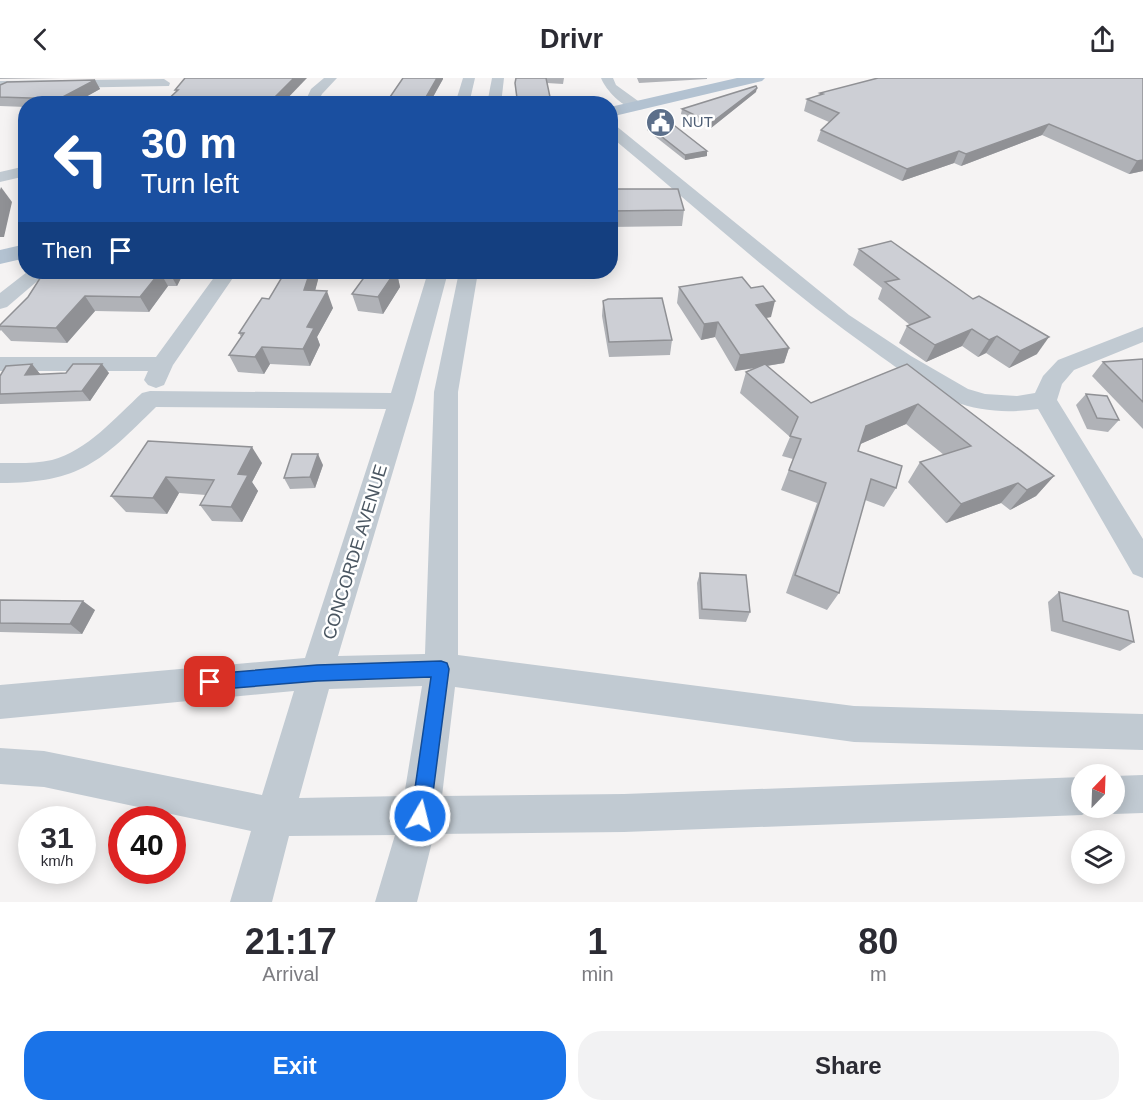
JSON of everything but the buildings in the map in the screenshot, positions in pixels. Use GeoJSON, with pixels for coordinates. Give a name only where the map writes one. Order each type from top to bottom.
{"type":"FeatureCollection","features":[{"type":"Feature","properties":{"kind":"main road"},"geometry":{"type":"LineString","coordinates":[[618,109],[728,78]]}},
{"type":"Feature","properties":{"kind":"main road"},"geometry":{"type":"LineString","coordinates":[[618,105],[757,78]]}},
{"type":"Feature","properties":{"kind":"main road"},"geometry":{"type":"LineString","coordinates":[[0,246],[18,243]]}},
{"type":"Feature","properties":{"kind":"main road"},"geometry":{"type":"LineString","coordinates":[[0,257],[18,253]]}},
{"type":"Feature","properties":{"kind":"street"},"geometry":{"type":"LineString","coordinates":[[314,96],[331,78]]}},
{"type":"Feature","properties":{"kind":"street"},"geometry":{"type":"LineString","coordinates":[[464,96],[469,78]]}},
{"type":"Feature","properties":{"kind":"street"},"geometry":{"type":"LineString","coordinates":[[495,96],[498,78]]}},
{"type":"Feature","properties":{"kind":"street"},"geometry":{"type":"LineString","coordinates":[[607,78],[611,87],[634,104]]}},
{"type":"Feature","properties":{"kind":"street"},"geometry":{"type":"LineString","coordinates":[[0,85],[59,81],[167,80]]}},
{"type":"Feature","properties":{"kind":"street"},"geometry":{"type":"LineString","coordinates":[[148,96],[167,80]]}},
{"type":"Feature","properties":{"kind":"street"},"geometry":{"type":"LineString","coordinates":[[618,135],[842,319],[903,362],[960,395],[986,402],[1017,404],[1045,400]]}},
{"type":"Feature","properties":{"kind":"street"},"geometry":{"type":"LineString","coordinates":[[0,177],[18,173]]}},
{"type":"Feature","properties":{"kind":"street"},"geometry":{"type":"LineString","coordinates":[[0,303],[29,279]]}},
{"type":"Feature","properties":{"kind":"street"},"geometry":{"type":"LineString","coordinates":[[0,473],[44,471],[72,462],[109,438],[150,399],[162,364],[222,279]]}},
{"type":"Feature","properties":{"kind":"street","name":"CONCORDE AVENUE"},"geometry":{"type":"LineString","coordinates":[[251,902],[317,673],[402,401],[436,279]]}},
{"type":"Feature","properties":{"kind":"street"},"geometry":{"type":"LineString","coordinates":[[396,902],[420,816],[441,669],[446,392],[468,279]]}},
{"type":"Feature","properties":{"kind":"street"},"geometry":{"type":"LineString","coordinates":[[1143,334],[1066,365],[1051,381],[1045,400],[1143,565]]}},
{"type":"Feature","properties":{"kind":"street"},"geometry":{"type":"LineString","coordinates":[[0,364],[162,364]]}},
{"type":"Feature","properties":{"kind":"street"},"geometry":{"type":"LineString","coordinates":[[150,399],[402,401]]}},
{"type":"Feature","properties":{"kind":"street"},"geometry":{"type":"LineString","coordinates":[[0,702],[317,673],[441,669],[854,724],[1143,732]]}},
{"type":"Feature","properties":{"kind":"street"},"geometry":{"type":"LineString","coordinates":[[0,766],[44,769],[274,818],[624,813],[1071,796]]}},
{"type":"Feature","properties":{"kind":"street"},"geometry":{"type":"LineString","coordinates":[[1125,795],[1143,794]]}},
{"type":"Feature","properties":{"kind":"place","name":"NUT"},"geometry":{"type":"Point","coordinates":[661,122]}},
{"type":"Feature","properties":{"kind":"route"},"geometry":{"type":"LineString","coordinates":[[210,682],[317,673],[441,669],[420,816]]}}]}
